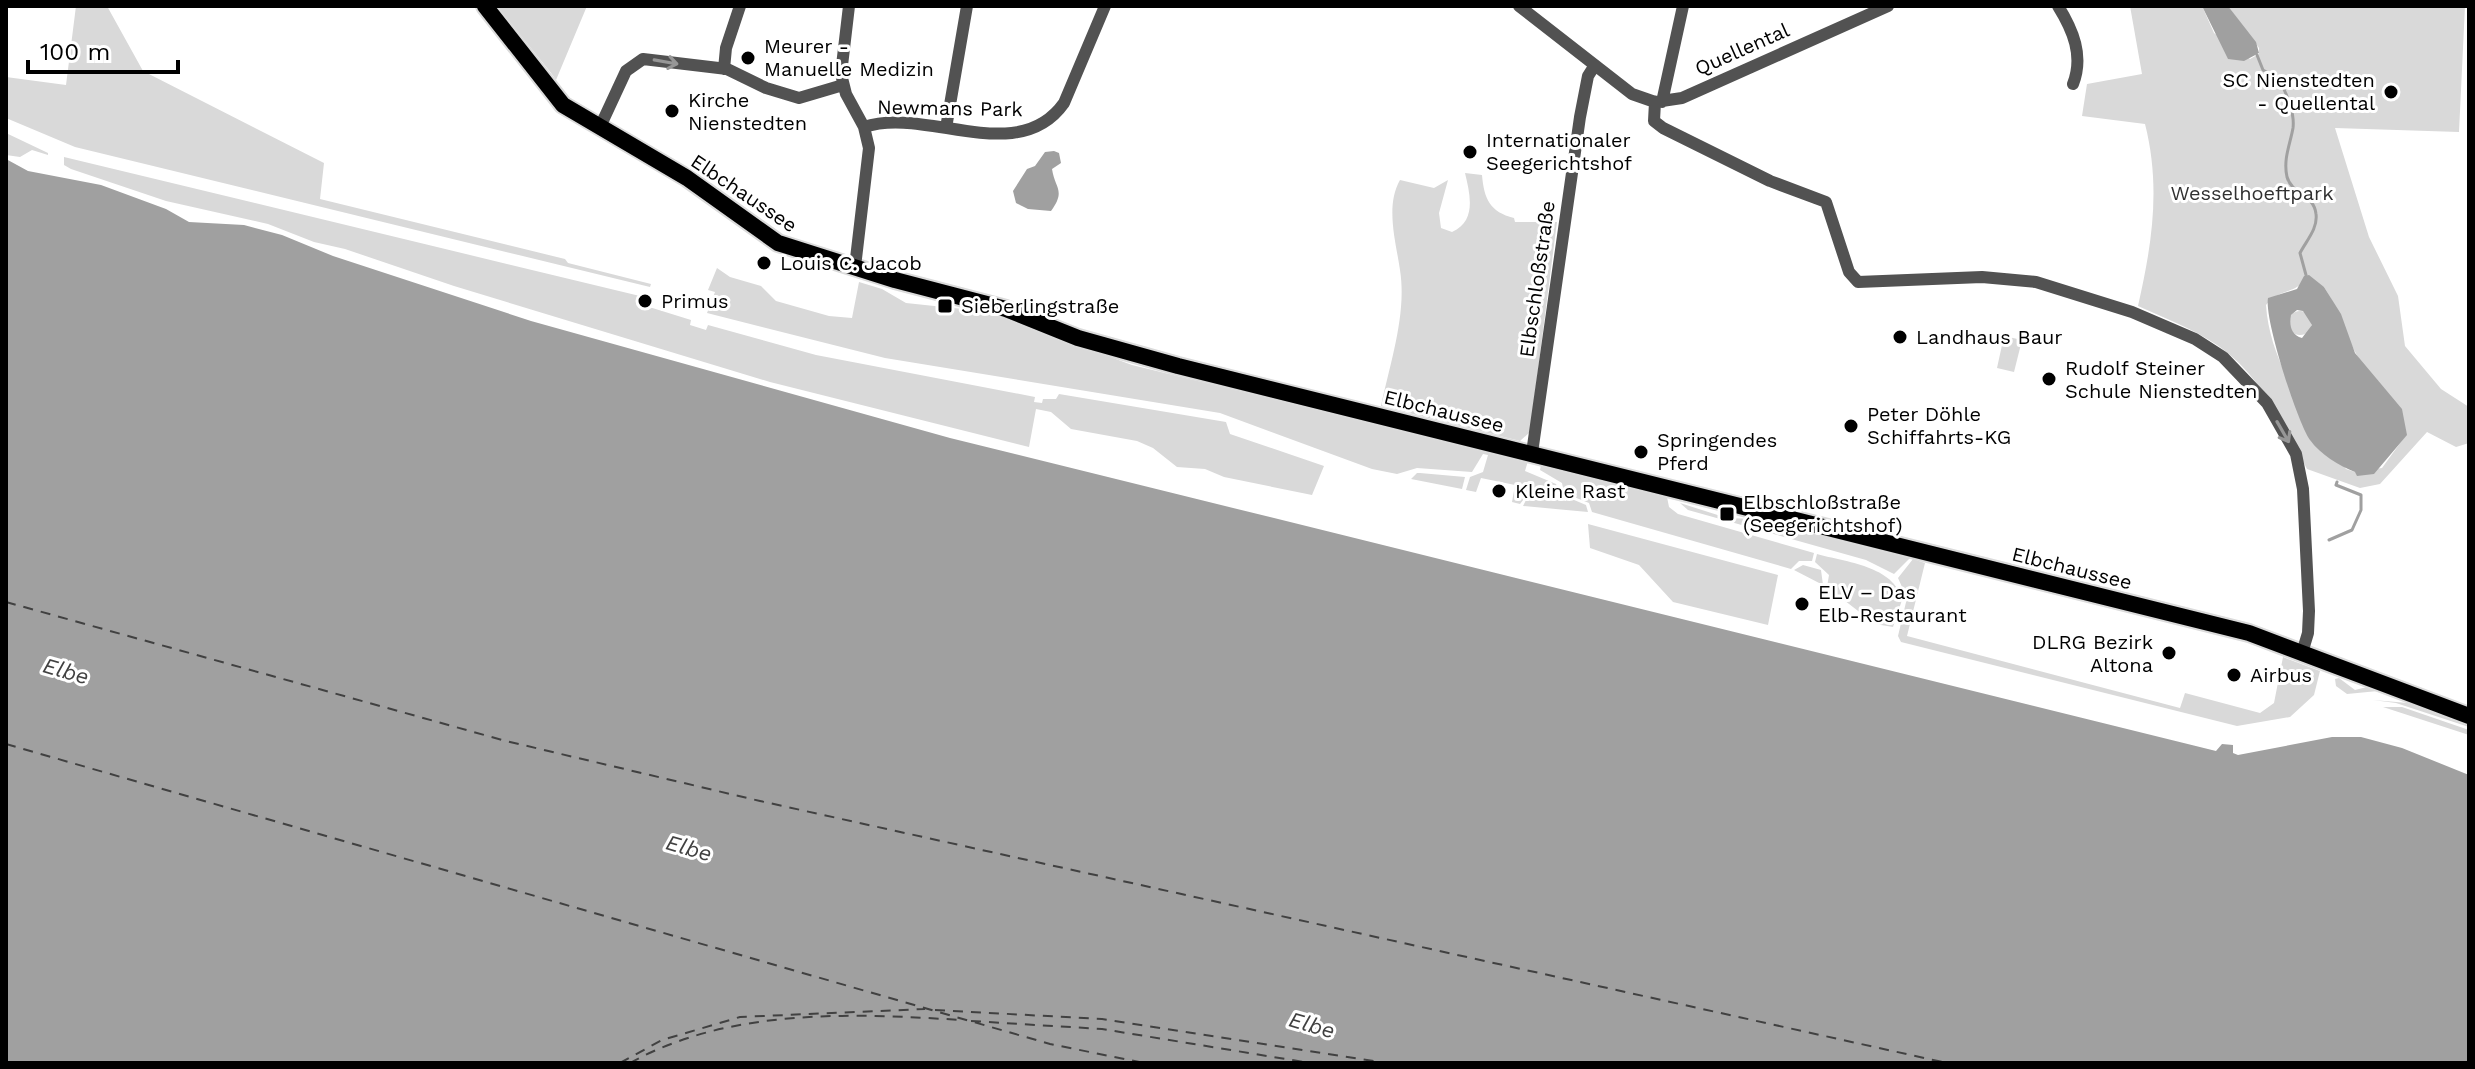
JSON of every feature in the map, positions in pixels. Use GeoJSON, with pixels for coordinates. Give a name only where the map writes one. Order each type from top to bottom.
{"type":"FeatureCollection","features":[{"type":"Feature","properties":{"kind":"main road","name":"Elbchaussee"},"geometry":{"type":"LineString","coordinates":[[485,6],[558,101],[687,178],[778,243],[1006,309],[1078,338],[1123,351],[2249,633],[2469,716]]}},
{"type":"Feature","properties":{"kind":"street"},"geometry":{"type":"LineString","coordinates":[[724,69],[726,48],[740,6]]}},
{"type":"Feature","properties":{"kind":"street"},"geometry":{"type":"LineString","coordinates":[[849,6],[841,64],[843,85],[864,127],[868,158],[855,267]]}},
{"type":"Feature","properties":{"kind":"street"},"geometry":{"type":"LineString","coordinates":[[946,128],[967,6]]}},
{"type":"Feature","properties":{"kind":"street","name":"Newmans Park"},"geometry":{"type":"LineString","coordinates":[[864,127],[886,124],[1019,133],[1053,116],[1064,103],[1105,6]]}},
{"type":"Feature","properties":{"kind":"street"},"geometry":{"type":"LineString","coordinates":[[1519,6],[1632,94],[1658,102]]}},
{"type":"Feature","properties":{"kind":"street"},"geometry":{"type":"LineString","coordinates":[[1683,6],[1654,121],[1770,181],[1826,202],[1849,272],[1858,282],[2009,278],[2060,288],[2141,315],[2216,352],[2267,403],[2301,469],[2308,583],[2308,633],[2302,653]]}},
{"type":"Feature","properties":{"kind":"street","name":"Quellental"},"geometry":{"type":"LineString","coordinates":[[1658,102],[1682,98],[1888,6]]}},
{"type":"Feature","properties":{"kind":"street"},"geometry":{"type":"LineString","coordinates":[[2058,6],[2071,30],[2077,52],[2078,72],[2073,84]]}},
{"type":"Feature","properties":{"kind":"street"},"geometry":{"type":"LineString","coordinates":[[600,127],[624,75],[640,60],[724,69],[799,98],[843,85]]}},
{"type":"Feature","properties":{"kind":"street","name":"Elbschloßstraße"},"geometry":{"type":"LineString","coordinates":[[1532,453],[1580,117],[1588,76],[1595,65]]}},
{"type":"Feature","properties":{"kind":"green space"},"geometry":{"type":"Polygon","coordinates":[[[76,6],[107,6],[143,71],[324,163],[320,199],[565,259],[568,263],[651,284],[650,287],[75,147],[6,118],[6,77],[66,85],[76,6]]]}},
{"type":"Feature","properties":{"kind":"green space"},"geometry":{"type":"Polygon","coordinates":[[[497,6],[587,6],[556,80],[551,73],[497,6]]]}},
{"type":"Feature","properties":{"kind":"green space","name":"Wesselhoeftpark"},"geometry":{"type":"Polygon","coordinates":[[[2130,6],[2202,6],[2214,33],[2250,59],[2259,54],[2259,48],[2228,6],[2465,6],[2459,132],[2335,128],[2369,237],[2398,296],[2405,346],[2441,389],[2469,407],[2469,443],[2456,447],[2427,432],[2380,484],[2360,488],[2307,469],[2270,401],[2233,357],[2198,334],[2138,306],[2147,260],[2154,193],[2145,124],[2082,116],[2087,84],[2142,74],[2130,6]],[[2303,282],[2266,305],[2275,350],[2295,392],[2346,469],[2355,472],[2382,468],[2406,435],[2404,421],[2393,399],[2361,362],[2324,287],[2303,282]]]}},
{"type":"Feature","properties":{"kind":"green space"},"geometry":{"type":"Polygon","coordinates":[[[6,133],[48,155],[32,150],[20,157],[6,155],[6,133]]]}},
{"type":"Feature","properties":{"kind":"green space"},"geometry":{"type":"Polygon","coordinates":[[[64,157],[644,297],[646,306],[691,320],[690,325],[706,330],[708,325],[816,355],[1035,397],[1034,402],[1056,399],[1059,394],[1226,422],[1230,434],[1324,466],[1312,495],[1224,477],[1205,469],[1177,467],[1153,448],[1137,441],[1071,429],[1051,412],[1036,409],[1029,447],[770,382],[454,286],[345,249],[314,242],[268,224],[166,201],[71,169],[64,165],[64,157]]]}},
{"type":"Feature","properties":{"kind":"green space"},"geometry":{"type":"Polygon","coordinates":[[[1465,173],[1482,175],[1484,191],[1490,203],[1499,212],[1514,218],[1515,222],[1557,222],[1530,432],[1520,441],[1381,406],[1401,304],[1402,287],[1392,213],[1396,190],[1400,180],[1434,188],[1448,180],[1439,213],[1441,228],[1452,232],[1465,221],[1470,206],[1465,173]]]}},
{"type":"Feature","properties":{"kind":"green space"},"geometry":{"type":"Polygon","coordinates":[[[717,268],[730,277],[761,286],[776,301],[829,316],[852,318],[859,282],[882,289],[906,303],[972,310],[1005,318],[1132,365],[1528,461],[1525,471],[1556,484],[1560,492],[1527,495],[1520,504],[1512,502],[1515,485],[1481,478],[1476,492],[1466,490],[1470,477],[1483,472],[1488,455],[1483,454],[1472,472],[1417,468],[1397,474],[1372,469],[1220,413],[885,358],[707,313],[715,292],[708,290],[717,268]]]}},
{"type":"Feature","properties":{"kind":"green space"},"geometry":{"type":"Polygon","coordinates":[[[2300,311],[2311,318],[2312,323],[2305,334],[2300,335],[2289,328],[2288,323],[2295,312],[2300,311]]]}},
{"type":"Feature","properties":{"kind":"green space"},"geometry":{"type":"Polygon","coordinates":[[[2004,336],[2022,340],[2014,372],[1997,368],[2004,336]]]}},
{"type":"Feature","properties":{"kind":"green space"},"geometry":{"type":"Polygon","coordinates":[[[1541,465],[1667,497],[1669,507],[1678,514],[1814,553],[1812,561],[1799,561],[1791,569],[1592,512],[1589,503],[1564,493],[1562,483],[1540,470],[1541,465]]]}},
{"type":"Feature","properties":{"kind":"green space"},"geometry":{"type":"Polygon","coordinates":[[[1417,473],[1465,477],[1462,489],[1411,479],[1417,473]]]}},
{"type":"Feature","properties":{"kind":"green space"},"geometry":{"type":"Polygon","coordinates":[[[1555,495],[1555,499],[1566,501],[1567,497],[1586,505],[1588,512],[1523,506],[1527,498],[1555,495]]]}},
{"type":"Feature","properties":{"kind":"green space"},"geometry":{"type":"Polygon","coordinates":[[[1680,503],[1727,518],[1754,519],[1910,558],[1894,574],[1866,560],[1688,510],[1680,503]]]}},
{"type":"Feature","properties":{"kind":"green space"},"geometry":{"type":"Polygon","coordinates":[[[1588,524],[1778,575],[1768,625],[1673,602],[1639,565],[1590,548],[1588,524]]]}},
{"type":"Feature","properties":{"kind":"green space"},"geometry":{"type":"Polygon","coordinates":[[[1817,554],[1867,567],[1890,580],[1902,600],[1893,627],[1875,624],[1827,587],[1829,575],[1815,562],[1817,554]]]}},
{"type":"Feature","properties":{"kind":"green space"},"geometry":{"type":"Polygon","coordinates":[[[1913,559],[1925,563],[1907,636],[2180,708],[2185,693],[2260,713],[2274,703],[2283,657],[2320,671],[2314,695],[2290,717],[2237,726],[1901,642],[1898,636],[1907,598],[1898,578],[1913,559]]]}},
{"type":"Feature","properties":{"kind":"green space"},"geometry":{"type":"Polygon","coordinates":[[[1803,565],[1821,570],[1823,585],[1794,570],[1803,565]]]}},
{"type":"Feature","properties":{"kind":"green space"},"geometry":{"type":"Polygon","coordinates":[[[2339,678],[2355,690],[2367,687],[2378,691],[2347,694],[2336,686],[2335,679],[2339,678]]]}},
{"type":"Feature","properties":{"kind":"green space"},"geometry":{"type":"Polygon","coordinates":[[[2373,700],[2408,703],[2469,724],[2469,727],[2396,703],[2373,700]]]}},
{"type":"Feature","properties":{"kind":"green space"},"geometry":{"type":"Polygon","coordinates":[[[2383,707],[2402,707],[2469,730],[2469,735],[2383,707]]]}},
{"type":"Feature","properties":{"kind":"water"},"geometry":{"type":"Polygon","coordinates":[[[2202,6],[2228,6],[2256,42],[2259,53],[2244,61],[2228,59],[2202,6]]]}},
{"type":"Feature","properties":{"kind":"water"},"geometry":{"type":"Polygon","coordinates":[[[1045,152],[1059,153],[1061,163],[1052,169],[1059,194],[1051,211],[1028,209],[1016,203],[1013,191],[1027,169],[1035,166],[1045,152]]]}},
{"type":"Feature","properties":{"kind":"water","name":"Elbe"},"geometry":{"type":"Polygon","coordinates":[[[6,159],[28,171],[101,185],[166,209],[189,222],[244,225],[282,235],[333,256],[531,321],[950,438],[2216,751],[2222,744],[2233,745],[2233,753],[2238,755],[2332,737],[2361,737],[2402,748],[2469,775],[2469,1063],[6,1063],[6,159]]]}},
{"type":"Feature","properties":{"kind":"water"},"geometry":{"type":"Polygon","coordinates":[[[2309,275],[2324,287],[2341,314],[2355,353],[2402,409],[2407,435],[2374,474],[2357,476],[2319,450],[2304,429],[2290,392],[2271,326],[2268,298],[2297,289],[2304,276],[2309,275]],[[2297,310],[2290,319],[2293,332],[2302,338],[2312,325],[2303,311],[2297,310]]]}},
{"type":"Feature","properties":{"kind":"waterway"},"geometry":{"type":"LineString","coordinates":[[2257,55],[2263,70],[2280,80],[2291,109],[2293,128],[2286,158],[2287,177],[2293,188],[2311,202],[2316,214],[2313,230],[2300,253],[2306,275]]}},
{"type":"Feature","properties":{"kind":"waterway"},"geometry":{"type":"LineString","coordinates":[[2329,540],[2352,530],[2361,510],[2361,495],[2336,485],[2337,482]]}},
{"type":"Feature","properties":{"kind":"ferry route"},"geometry":{"type":"LineString","coordinates":[[6,602],[506,741],[760,801],[1947,1063]]}},
{"type":"Feature","properties":{"kind":"ferry route"},"geometry":{"type":"LineString","coordinates":[[6,744],[1050,1044],[1144,1063]]}},
{"type":"Feature","properties":{"kind":"ferry route"},"geometry":{"type":"LineString","coordinates":[[620,1063],[662,1040],[740,1017],[925,1009]]}},
{"type":"Feature","properties":{"kind":"ferry route"},"geometry":{"type":"LineString","coordinates":[[935,1010],[1102,1019],[1386,1063]]}},
{"type":"Feature","properties":{"kind":"ferry route"},"geometry":{"type":"LineString","coordinates":[[630,1063],[668,1045],[749,1023],[834,1016],[961,1020]]}},
{"type":"Feature","properties":{"kind":"ferry route"},"geometry":{"type":"LineString","coordinates":[[971,1021],[1102,1029],[1310,1063]]}},
{"type":"Feature","properties":{"kind":"place","name":"Meurer - Manuelle Medizin"},"geometry":{"type":"Point","coordinates":[748,58]}},
{"type":"Feature","properties":{"kind":"place","name":"SC Nienstedten - Quellental"},"geometry":{"type":"Point","coordinates":[2391,92]}},
{"type":"Feature","properties":{"kind":"place","name":"Kirche Nienstedten"},"geometry":{"type":"Point","coordinates":[672,111]}},
{"type":"Feature","properties":{"kind":"place","name":"Internationaler Seegerichtshof"},"geometry":{"type":"Point","coordinates":[1470,152]}},
{"type":"Feature","properties":{"kind":"place","name":"Louis C. Jacob"},"geometry":{"type":"Point","coordinates":[764,263]}},
{"type":"Feature","properties":{"kind":"place","name":"Primus"},"geometry":{"type":"Point","coordinates":[645,301]}},
{"type":"Feature","properties":{"kind":"place","name":"Sieberlingstraße"},"geometry":{"type":"Point","coordinates":[945,306]}},
{"type":"Feature","properties":{"kind":"place","name":"Landhaus Baur"},"geometry":{"type":"Point","coordinates":[1900,337]}},
{"type":"Feature","properties":{"kind":"place","name":"Rudolf Steiner Schule Nienstedten"},"geometry":{"type":"Point","coordinates":[2049,379]}},
{"type":"Feature","properties":{"kind":"place","name":"Peter Döhle Schiffahrts-KG"},"geometry":{"type":"Point","coordinates":[1851,426]}},
{"type":"Feature","properties":{"kind":"place","name":"Springendes Pferd"},"geometry":{"type":"Point","coordinates":[1641,452]}},
{"type":"Feature","properties":{"kind":"place","name":"Kleine Rast"},"geometry":{"type":"Point","coordinates":[1499,491]}},
{"type":"Feature","properties":{"kind":"place","name":"Elbschloßstraße (Seegerichtshof)"},"geometry":{"type":"Point","coordinates":[1727,514]}},
{"type":"Feature","properties":{"kind":"place","name":"ELV – Das Elb-Restaurant"},"geometry":{"type":"Point","coordinates":[1802,604]}},
{"type":"Feature","properties":{"kind":"place","name":"DLRG Bezirk Altona"},"geometry":{"type":"Point","coordinates":[2169,653]}},
{"type":"Feature","properties":{"kind":"place","name":"Airbus"},"geometry":{"type":"Point","coordinates":[2234,675]}}]}
